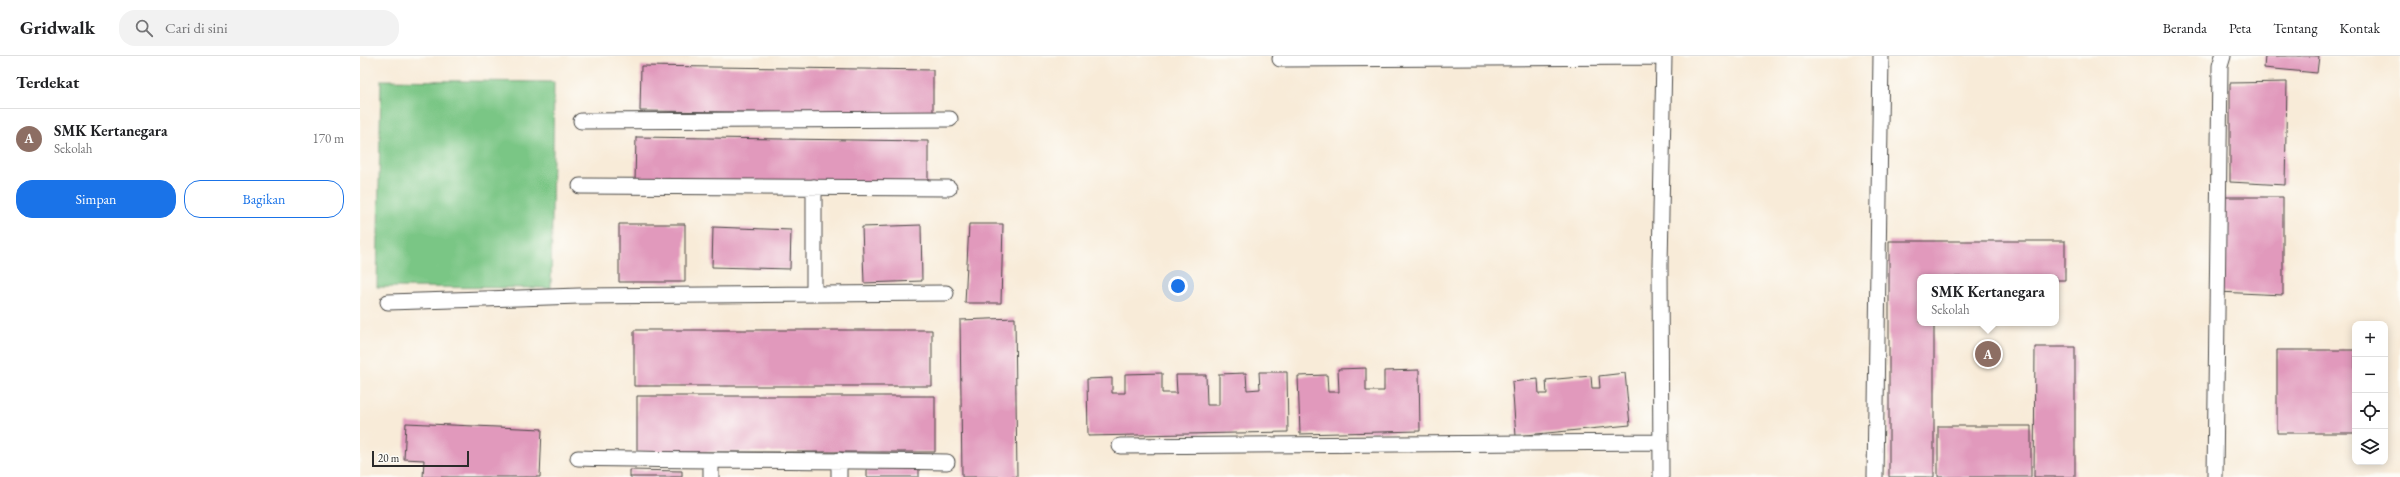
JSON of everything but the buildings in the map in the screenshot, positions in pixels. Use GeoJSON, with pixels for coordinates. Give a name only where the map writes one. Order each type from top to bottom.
{"type":"FeatureCollection","features":[{"type":"Feature","properties":{"kind":"lane"},"geometry":{"type":"LineString","coordinates":[[1280,59],[1664,56],[1660,265],[1661,477]]}},
{"type":"Feature","properties":{"kind":"lane"},"geometry":{"type":"LineString","coordinates":[[1875,477],[1881,56]]}},
{"type":"Feature","properties":{"kind":"lane"},"geometry":{"type":"LineString","coordinates":[[2215,477],[2220,66],[2223,56]]}},
{"type":"Feature","properties":{"kind":"lane"},"geometry":{"type":"LineString","coordinates":[[581,121],[950,119]]}},
{"type":"Feature","properties":{"kind":"lane"},"geometry":{"type":"LineString","coordinates":[[580,186],[949,188]]}},
{"type":"Feature","properties":{"kind":"lane"},"geometry":{"type":"LineString","coordinates":[[814,187],[814,294]]}},
{"type":"Feature","properties":{"kind":"lane"},"geometry":{"type":"LineString","coordinates":[[388,302],[579,296],[946,294]]}},
{"type":"Feature","properties":{"kind":"lane"},"geometry":{"type":"LineString","coordinates":[[1120,446],[1661,442]]}},
{"type":"Feature","properties":{"kind":"lane"},"geometry":{"type":"LineString","coordinates":[[578,458],[711,462],[839,460],[947,462]]}},
{"type":"Feature","properties":{"kind":"lane"},"geometry":{"type":"LineString","coordinates":[[839,460],[839,477]]}},
{"type":"Feature","properties":{"kind":"lane"},"geometry":{"type":"LineString","coordinates":[[711,462],[711,477]]}},
{"type":"Feature","properties":{"kind":"green space"},"geometry":{"type":"Polygon","coordinates":[[[381,80],[554,82],[551,288],[377,287],[381,80]]]}},
{"type":"Feature","properties":{"kind":"place","name":"SMK Kertanegara"},"geometry":{"type":"Point","coordinates":[1988,354]}}]}
